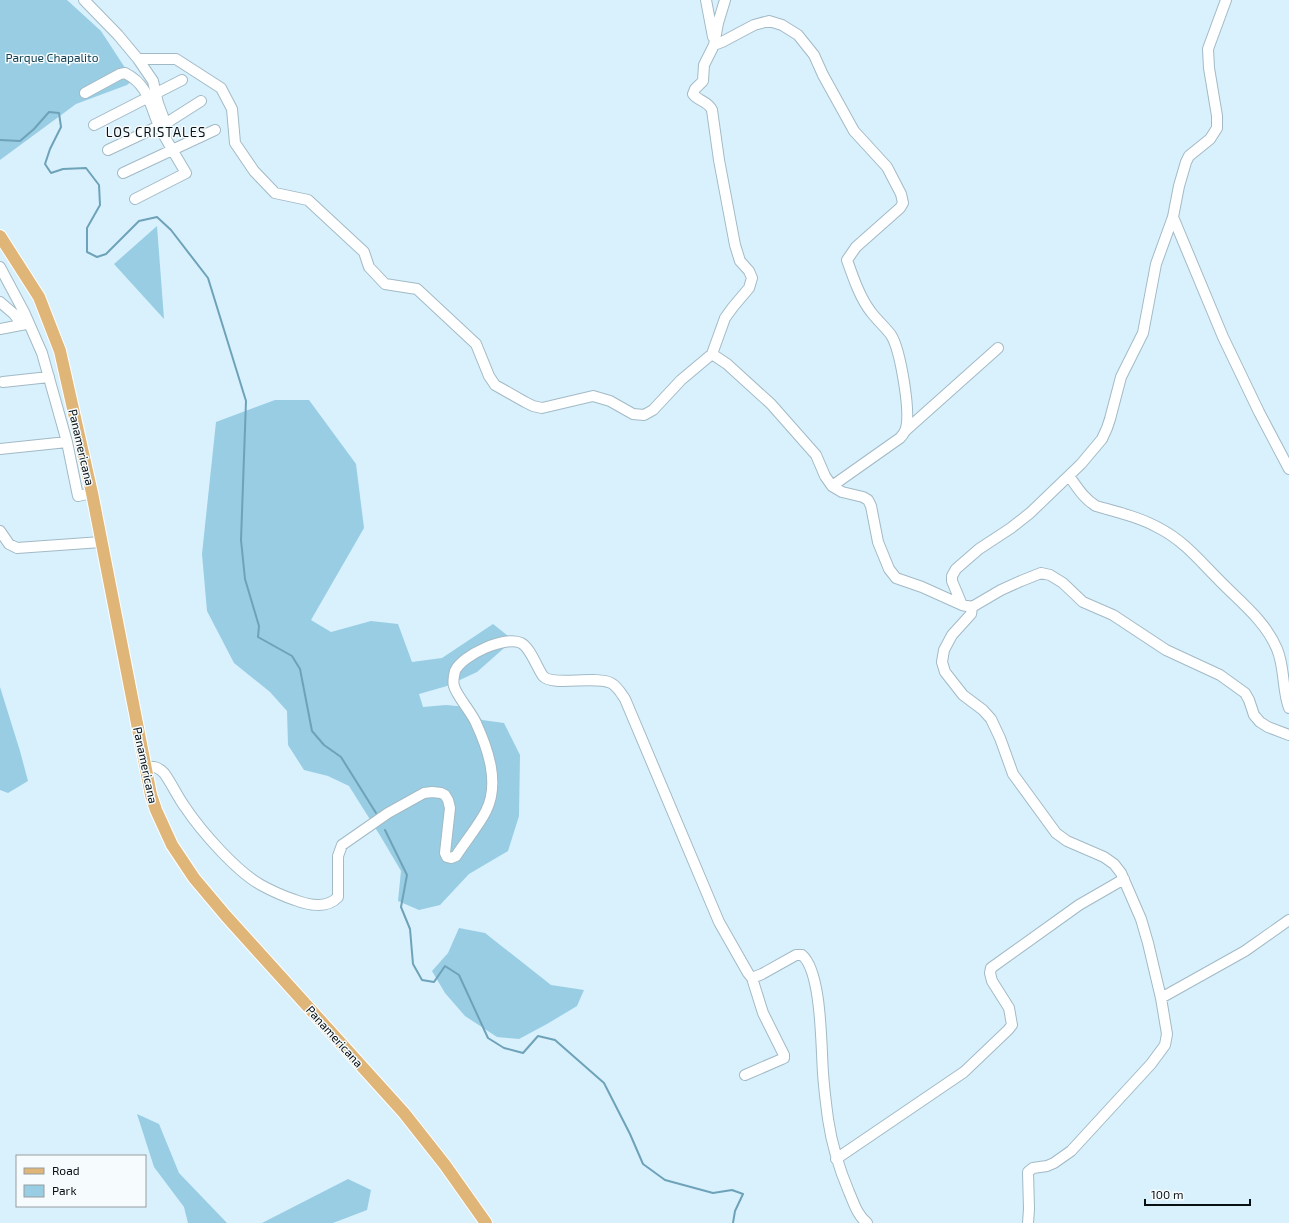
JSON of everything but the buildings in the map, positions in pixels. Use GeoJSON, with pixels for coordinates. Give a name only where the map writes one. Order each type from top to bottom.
{"type":"FeatureCollection","features":[{"type":"Feature","properties":{"kind":"main road","name":"Panamericana"},"geometry":{"type":"LineString","coordinates":[[0,236],[38,297],[60,351],[92,493],[151,796],[172,845],[194,878],[226,916],[404,1113],[445,1165],[486,1223]]}},
{"type":"Feature","properties":{"kind":"street"},"geometry":{"type":"LineString","coordinates":[[84,0],[118,35],[138,59],[153,81],[153,95],[159,126],[186,173],[135,199]]}},
{"type":"Feature","properties":{"kind":"street"},"geometry":{"type":"LineString","coordinates":[[706,0],[714,45]]}},
{"type":"Feature","properties":{"kind":"street"},"geometry":{"type":"LineString","coordinates":[[138,59],[176,59],[221,88],[232,109],[235,143],[254,171],[275,193],[308,200],[364,252],[369,267],[385,284],[417,289],[476,344],[489,376],[496,385],[525,402],[542,408],[593,396],[610,401],[633,414],[644,414],[653,410],[681,380],[712,354],[726,318],[749,288],[752,278],[749,271],[740,260],[735,245],[719,160],[712,110],[709,105],[696,98],[693,94],[695,89],[703,81],[705,61],[714,45],[718,23],[725,0]]}},
{"type":"Feature","properties":{"kind":"street"},"geometry":{"type":"LineString","coordinates":[[962,606],[952,581],[952,576],[956,569],[979,549],[1022,520],[1069,476],[1102,439],[1110,419],[1121,377],[1143,333],[1156,264],[1173,216],[1179,186],[1189,156],[1210,139],[1217,128],[1217,116],[1209,68],[1208,49],[1226,0]]}},
{"type":"Feature","properties":{"kind":"street"},"geometry":{"type":"LineString","coordinates":[[714,45],[754,25],[769,20],[782,25],[798,35],[814,55],[854,131],[867,147],[881,160],[901,194],[903,203],[900,208],[856,247],[848,260],[853,279],[869,310],[891,335],[896,349],[902,370],[907,410],[906,430]]}},
{"type":"Feature","properties":{"kind":"street"},"geometry":{"type":"LineString","coordinates":[[85,93],[120,74],[125,73],[153,95],[158,103],[165,122],[201,101]]}},
{"type":"Feature","properties":{"kind":"street"},"geometry":{"type":"LineString","coordinates":[[94,125],[182,80]]}},
{"type":"Feature","properties":{"kind":"street"},"geometry":{"type":"LineString","coordinates":[[108,150],[159,126]]}},
{"type":"Feature","properties":{"kind":"street"},"geometry":{"type":"LineString","coordinates":[[123,173],[215,130]]}},
{"type":"Feature","properties":{"kind":"street"},"geometry":{"type":"LineString","coordinates":[[1173,216],[1223,337],[1259,412],[1289,469]]}},
{"type":"Feature","properties":{"kind":"street"},"geometry":{"type":"LineString","coordinates":[[0,267],[24,312],[25,324]]}},
{"type":"Feature","properties":{"kind":"street"},"geometry":{"type":"LineString","coordinates":[[0,302],[25,324],[42,353],[67,442],[78,496],[92,493]]}},
{"type":"Feature","properties":{"kind":"street"},"geometry":{"type":"LineString","coordinates":[[0,329],[25,324]]}},
{"type":"Feature","properties":{"kind":"street"},"geometry":{"type":"LineString","coordinates":[[832,486],[900,438],[906,430],[998,348]]}},
{"type":"Feature","properties":{"kind":"street"},"geometry":{"type":"LineString","coordinates":[[712,354],[726,364],[772,404],[816,454],[825,476],[832,486],[842,492],[863,497],[868,500],[871,506],[878,542],[889,569],[896,578],[922,587],[962,606],[972,607],[1001,590],[1021,581],[1041,574],[1050,575],[1063,583],[1083,602],[1113,616],[1166,650],[1220,675],[1248,696],[1254,715],[1260,722],[1268,727],[1289,735]]}},
{"type":"Feature","properties":{"kind":"street"},"geometry":{"type":"LineString","coordinates":[[3,382],[49,377]]}},
{"type":"Feature","properties":{"kind":"street"},"geometry":{"type":"LineString","coordinates":[[0,449],[67,442]]}},
{"type":"Feature","properties":{"kind":"street"},"geometry":{"type":"LineString","coordinates":[[1069,476],[1088,501],[1096,506],[1150,523],[1183,544],[1243,603],[1259,620],[1277,649],[1282,667],[1285,695],[1289,708]]}},
{"type":"Feature","properties":{"kind":"street"},"geometry":{"type":"LineString","coordinates":[[0,531],[9,544],[17,548],[101,542]]}},
{"type":"Feature","properties":{"kind":"street"},"geometry":{"type":"LineString","coordinates":[[972,607],[971,614],[952,635],[944,650],[942,662],[945,672],[963,695],[983,710],[991,720],[1016,778],[1056,833],[1067,841],[1104,857],[1114,864],[1124,879],[1141,919],[1148,943],[1162,998],[1167,1034],[1167,1039],[1163,1049],[1151,1064],[1071,1150],[1054,1163],[1030,1170],[1028,1175],[1028,1223]]}},
{"type":"Feature","properties":{"kind":"street"},"geometry":{"type":"LineString","coordinates":[[145,767],[155,766],[164,772],[185,806],[201,828],[243,872],[261,885],[303,903],[314,905],[329,903],[338,897],[338,856],[342,845],[388,813],[424,793],[432,792],[445,795],[450,808],[445,852],[449,858],[451,858],[456,856],[486,811],[491,795],[492,782],[487,751],[476,722],[454,687],[455,672],[460,664],[482,649],[504,642],[520,642],[525,645],[544,677],[550,681],[584,680],[612,683],[625,699],[719,922],[752,978],[763,1013],[784,1055],[784,1058],[744,1074]]}},
{"type":"Feature","properties":{"kind":"street"},"geometry":{"type":"LineString","coordinates":[[836,1159],[964,1072],[1008,1030],[1012,1025],[1009,1008],[992,981],[990,972],[991,968],[1079,905],[1124,879]]}},
{"type":"Feature","properties":{"kind":"street"},"geometry":{"type":"LineString","coordinates":[[1162,998],[1245,951],[1289,920]]}},
{"type":"Feature","properties":{"kind":"street"},"geometry":{"type":"LineString","coordinates":[[752,978],[796,955],[802,955],[809,964],[820,1017],[825,1098],[836,1159],[859,1215],[867,1223]]}},
{"type":"Feature","properties":{"kind":"green space","name":"Parque Chapalito"},"geometry":{"type":"Polygon","coordinates":[[[0,0],[67,0],[101,31],[133,80],[127,85],[76,104],[0,160],[0,0]]]}},
{"type":"Feature","properties":{"kind":"green space"},"geometry":{"type":"Polygon","coordinates":[[[157,226],[164,319],[114,264],[157,226]]]}},
{"type":"Feature","properties":{"kind":"green space"},"geometry":{"type":"Polygon","coordinates":[[[275,400],[309,400],[356,464],[364,528],[311,620],[331,632],[371,621],[398,624],[412,662],[442,658],[493,624],[513,640],[477,672],[447,686],[419,694],[423,707],[446,705],[467,707],[482,720],[504,723],[520,755],[519,816],[508,851],[469,874],[440,905],[419,910],[398,901],[401,871],[349,786],[328,776],[304,770],[288,745],[287,711],[270,692],[234,663],[207,611],[202,554],[216,422],[275,400]]]}},
{"type":"Feature","properties":{"kind":"green space"},"geometry":{"type":"Polygon","coordinates":[[[0,687],[28,781],[8,793],[0,790],[0,687]]]}},
{"type":"Feature","properties":{"kind":"green space"},"geometry":{"type":"Polygon","coordinates":[[[459,928],[485,933],[551,985],[584,990],[577,1006],[519,1039],[497,1037],[465,1016],[445,993],[432,971],[448,953],[459,928]]]}},
{"type":"Feature","properties":{"kind":"green space"},"geometry":{"type":"Polygon","coordinates":[[[137,1114],[159,1124],[179,1173],[227,1223],[188,1223],[184,1207],[154,1167],[137,1114]]]}},
{"type":"Feature","properties":{"kind":"green space"},"geometry":{"type":"Polygon","coordinates":[[[348,1179],[371,1190],[367,1210],[333,1223],[262,1223],[348,1179]]]}},
{"type":"Feature","properties":{"kind":"waterway"},"geometry":{"type":"LineString","coordinates":[[0,140],[20,141],[34,129],[49,112],[59,113],[61,127],[50,149],[45,164],[51,173],[63,169],[86,168],[99,185],[100,205],[87,228],[87,252],[97,257],[106,254],[139,221],[157,217],[171,230],[208,278],[246,401],[241,540],[245,579],[259,626],[258,637],[292,656],[300,669],[312,731],[324,745],[341,757],[376,813]]}},
{"type":"Feature","properties":{"kind":"waterway"},"geometry":{"type":"LineString","coordinates":[[385,830],[407,875],[401,907],[410,929],[413,964],[422,980],[434,982],[445,966],[459,975],[488,1038],[504,1048],[523,1053],[538,1036],[555,1040],[604,1083],[630,1134],[643,1164],[665,1180],[713,1193],[732,1190],[743,1194],[735,1211],[733,1223]]}},
{"type":"Feature","properties":{"kind":"district","name":"LOS CRISTALES"},"geometry":{"type":"Point","coordinates":[156,132]}}]}
